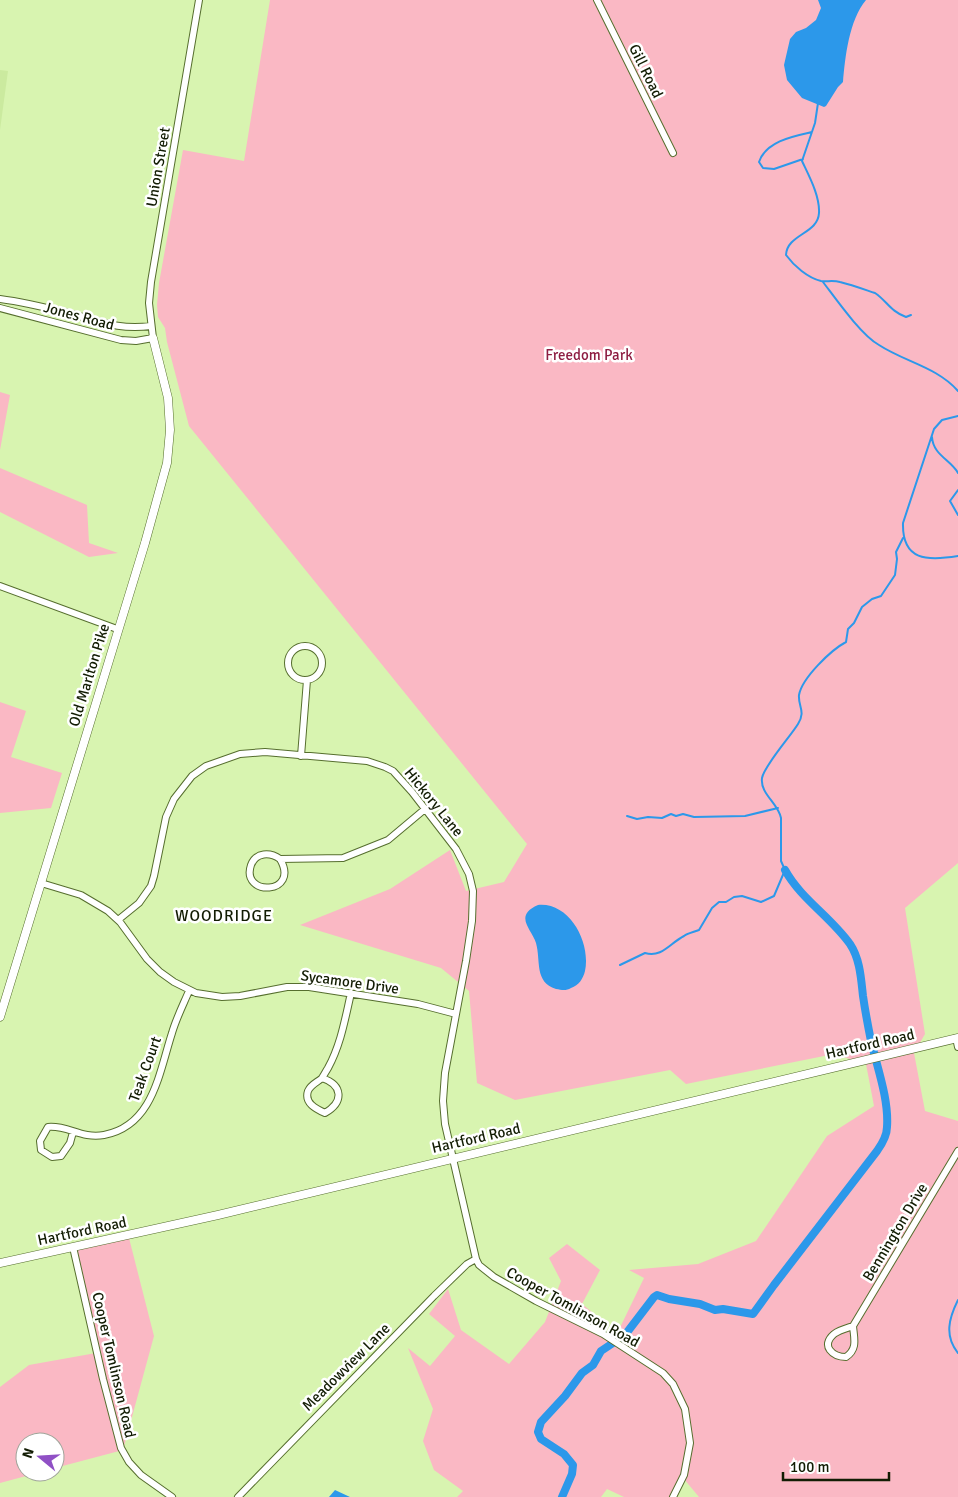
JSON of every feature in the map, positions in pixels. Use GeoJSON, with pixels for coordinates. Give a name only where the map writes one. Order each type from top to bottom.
{"type":"FeatureCollection","features":[{"type":"Feature","properties":{"kind":"street","name":"Union Street"},"geometry":{"type":"LineString","coordinates":[[153,338],[149,303],[151,282],[199,0]]}},
{"type":"Feature","properties":{"kind":"street","name":"Gill Road"},"geometry":{"type":"LineString","coordinates":[[597,0],[673,153]]}},
{"type":"Feature","properties":{"kind":"street","name":"Jones Road"},"geometry":{"type":"LineString","coordinates":[[0,299],[70,313],[118,327],[151,326]]}},
{"type":"Feature","properties":{"kind":"street","name":"Jones Road"},"geometry":{"type":"LineString","coordinates":[[0,308],[121,340],[136,341],[153,338]]}},
{"type":"Feature","properties":{"kind":"street","name":"Old Marlton Pike"},"geometry":{"type":"LineString","coordinates":[[0,1017],[163,480],[170,446],[168,398],[153,338]]}},
{"type":"Feature","properties":{"kind":"street"},"geometry":{"type":"LineString","coordinates":[[0,586],[117,629]]}},
{"type":"Feature","properties":{"kind":"street"},"geometry":{"type":"LineString","coordinates":[[308,646],[316,650],[322,659],[321,668],[316,676],[307,680],[297,679],[290,672],[288,663],[291,654],[298,647],[308,646]]}},
{"type":"Feature","properties":{"kind":"street"},"geometry":{"type":"LineString","coordinates":[[301,756],[307,680]]}},
{"type":"Feature","properties":{"kind":"street","name":"Hickory Lane"},"geometry":{"type":"LineString","coordinates":[[118,920],[139,902],[151,886],[166,817],[174,799],[192,776],[206,766],[240,754],[257,752],[358,760],[385,766],[399,777],[426,809],[461,857],[469,874],[473,892],[472,920],[443,1093],[444,1115],[454,1157]]}},
{"type":"Feature","properties":{"kind":"street"},"geometry":{"type":"LineString","coordinates":[[280,859],[284,866],[285,874],[281,882],[275,887],[266,889],[258,886],[252,880],[250,872],[252,864],[257,857],[273,854],[280,859],[343,858],[388,840],[426,809]]}},
{"type":"Feature","properties":{"kind":"street","name":"Sycamore Drive"},"geometry":{"type":"LineString","coordinates":[[40,883],[88,898],[108,911],[118,920],[147,959],[167,977],[189,991],[222,997],[240,996],[292,986],[309,987],[428,1006],[456,1014]]}},
{"type":"Feature","properties":{"kind":"street","name":"Teak Court"},"geometry":{"type":"LineString","coordinates":[[73,1132],[70,1143],[61,1156],[52,1157],[41,1150],[40,1141],[48,1127],[57,1126],[73,1132],[97,1136],[113,1133],[130,1124],[144,1111],[159,1078],[173,1029],[189,991]]}},
{"type":"Feature","properties":{"kind":"street"},"geometry":{"type":"LineString","coordinates":[[322,1078],[331,1081],[336,1087],[338,1094],[338,1104],[325,1113],[310,1104],[308,1091],[315,1082],[322,1078],[340,1043],[352,993]]}},
{"type":"Feature","properties":{"kind":"street"},"geometry":{"type":"LineString","coordinates":[[957,1038],[958,1047]]}},
{"type":"Feature","properties":{"kind":"street","name":"Hartford Road"},"geometry":{"type":"LineString","coordinates":[[0,1263],[218,1215],[957,1038]]}},
{"type":"Feature","properties":{"kind":"street","name":"Bennington Drive"},"geometry":{"type":"LineString","coordinates":[[853,1326],[958,1151]]}},
{"type":"Feature","properties":{"kind":"street"},"geometry":{"type":"LineString","coordinates":[[454,1157],[476,1259]]}},
{"type":"Feature","properties":{"kind":"street","name":"Cooper Tomlinson Road"},"geometry":{"type":"LineString","coordinates":[[73,1247],[121,1448],[129,1462],[140,1475],[172,1497]]}},
{"type":"Feature","properties":{"kind":"street","name":"Cooper Tomlinson Road"},"geometry":{"type":"LineString","coordinates":[[476,1259],[479,1265],[494,1277],[536,1301],[603,1334],[663,1373],[673,1384],[685,1409],[690,1443],[684,1475],[673,1497]]}},
{"type":"Feature","properties":{"kind":"street","name":"Meadowview Lane"},"geometry":{"type":"LineString","coordinates":[[238,1497],[439,1290],[467,1264],[476,1259]]}},
{"type":"Feature","properties":{"kind":"street"},"geometry":{"type":"LineString","coordinates":[[853,1326],[855,1347],[851,1354],[846,1357],[835,1355],[829,1350],[830,1338],[836,1332],[853,1326]]}},
{"type":"Feature","properties":{"kind":"shaded area"},"geometry":{"type":"Polygon","coordinates":[[[0,70],[8,71],[0,130],[0,70]]]}},
{"type":"Feature","properties":{"kind":"green space","name":"Freedom Park"},"geometry":{"type":"Polygon","coordinates":[[[270,0],[958,0],[958,863],[905,908],[925,1034],[914,1053],[925,1111],[958,1121],[958,1497],[699,1497],[684,1479],[675,1497],[624,1497],[607,1489],[601,1497],[457,1497],[463,1491],[434,1470],[423,1441],[433,1409],[408,1348],[430,1366],[455,1336],[429,1314],[448,1289],[461,1330],[509,1364],[545,1322],[561,1281],[549,1258],[567,1244],[600,1270],[582,1304],[598,1317],[591,1330],[613,1342],[644,1278],[629,1270],[698,1264],[756,1241],[827,1136],[874,1106],[866,1064],[834,1054],[686,1084],[670,1070],[515,1100],[477,1083],[469,991],[441,968],[300,925],[390,889],[450,850],[466,891],[504,882],[527,844],[189,426],[165,328],[158,317],[157,305],[159,283],[183,150],[244,161],[270,0]]]}},
{"type":"Feature","properties":{"kind":"green space"},"geometry":{"type":"Polygon","coordinates":[[[0,392],[10,395],[0,450],[0,392]]]}},
{"type":"Feature","properties":{"kind":"green space"},"geometry":{"type":"Polygon","coordinates":[[[0,468],[87,505],[89,543],[118,553],[89,557],[0,512],[0,468]]]}},
{"type":"Feature","properties":{"kind":"green space"},"geometry":{"type":"Polygon","coordinates":[[[0,702],[26,711],[11,757],[62,773],[51,808],[0,813],[0,702]]]}},
{"type":"Feature","properties":{"kind":"green space"},"geometry":{"type":"Polygon","coordinates":[[[129,1238],[154,1336],[123,1450],[65,1465],[65,1432],[15,1432],[15,1479],[0,1483],[0,1387],[29,1365],[96,1353],[77,1248],[129,1238]]]}},
{"type":"Feature","properties":{"kind":"water"},"geometry":{"type":"Polygon","coordinates":[[[818,0],[866,0],[860,8],[852,28],[843,82],[824,107],[802,98],[787,80],[784,65],[790,39],[796,32],[806,28],[816,20],[821,8],[818,0]]]}},
{"type":"Feature","properties":{"kind":"water"},"geometry":{"type":"Polygon","coordinates":[[[538,905],[560,910],[576,926],[581,937],[585,948],[585,971],[580,981],[569,989],[556,989],[549,986],[541,976],[536,943],[525,918],[531,909],[538,905]]]}},
{"type":"Feature","properties":{"kind":"water"},"geometry":{"type":"Polygon","coordinates":[[[335,1490],[350,1497],[329,1497],[335,1490]]]}},
{"type":"Feature","properties":{"kind":"waterway"},"geometry":{"type":"LineString","coordinates":[[818,103],[815,123],[802,161],[816,193],[819,213],[814,225],[791,243],[786,255],[797,267],[811,277],[821,281],[840,282],[875,293],[896,312],[906,317],[911,315]]}},
{"type":"Feature","properties":{"kind":"waterway"},"geometry":{"type":"LineString","coordinates":[[803,159],[774,169],[763,168],[759,162],[774,144],[812,132]]}},
{"type":"Feature","properties":{"kind":"waterway"},"geometry":{"type":"LineString","coordinates":[[823,282],[849,316],[872,340],[889,351],[931,370],[958,391]]}},
{"type":"Feature","properties":{"kind":"waterway"},"geometry":{"type":"LineString","coordinates":[[958,416],[942,420],[934,429],[903,523],[907,545],[918,556],[927,558],[958,556]]}},
{"type":"Feature","properties":{"kind":"waterway"},"geometry":{"type":"LineString","coordinates":[[932,437],[939,453],[958,473]]}},
{"type":"Feature","properties":{"kind":"waterway"},"geometry":{"type":"LineString","coordinates":[[958,490],[950,501],[958,515]]}},
{"type":"Feature","properties":{"kind":"waterway"},"geometry":{"type":"LineString","coordinates":[[620,965],[645,953],[661,952],[679,939],[699,930],[712,908],[719,902],[726,902],[734,897],[742,896],[761,902],[774,896],[785,870],[781,861],[781,818],[766,794],[762,778],[772,759],[800,720],[802,712],[799,695],[801,688],[811,673],[825,658],[846,642],[848,629],[854,623],[862,607],[872,599],[881,596],[895,575],[896,552],[903,538]]}},
{"type":"Feature","properties":{"kind":"waterway"},"geometry":{"type":"LineString","coordinates":[[627,816],[637,819],[648,817],[662,818],[671,814],[676,816],[683,814],[694,817],[745,816],[778,808]]}},
{"type":"Feature","properties":{"kind":"waterway"},"geometry":{"type":"LineString","coordinates":[[562,1497],[572,1474],[573,1465],[564,1454],[541,1439],[538,1432],[541,1422],[565,1396],[582,1373],[593,1365],[601,1351],[625,1335],[657,1295],[700,1304],[715,1310],[723,1309],[753,1314],[877,1151],[885,1137],[887,1130],[886,1105],[871,1041],[856,956],[842,934],[799,890],[785,870]]}},
{"type":"Feature","properties":{"kind":"waterway"},"geometry":{"type":"LineString","coordinates":[[958,1300],[952,1313],[949,1327],[951,1340],[958,1353]]}},
{"type":"Feature","properties":{"kind":"district","name":"WOODRIDGE"},"geometry":{"type":"Point","coordinates":[224,915]}}]}
